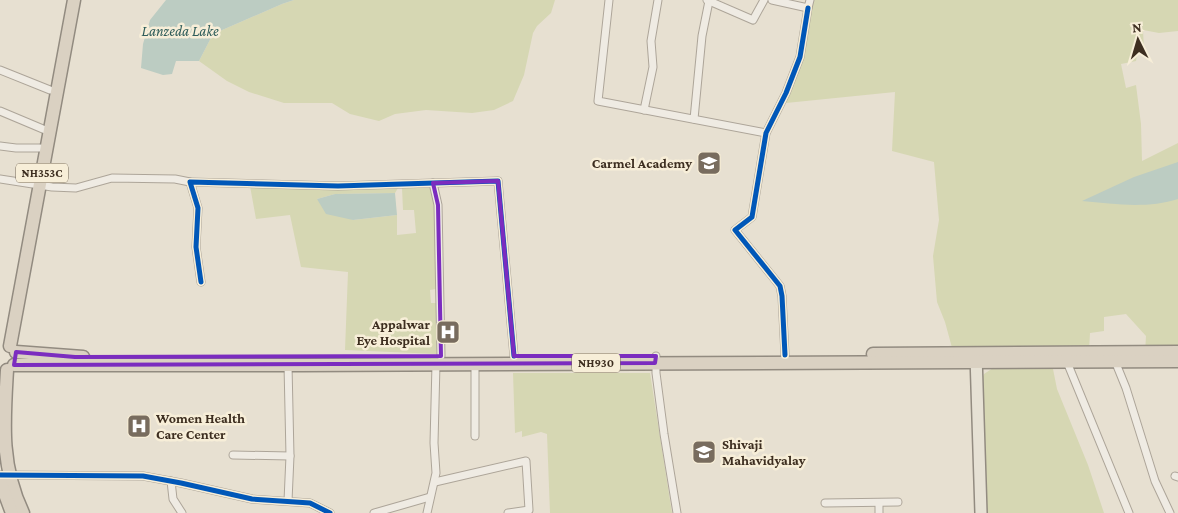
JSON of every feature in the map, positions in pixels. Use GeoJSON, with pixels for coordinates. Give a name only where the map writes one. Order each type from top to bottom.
{"type":"FeatureCollection","features":[{"type":"Feature","properties":{"kind":"highway","name":"NH353C"},"geometry":{"type":"LineString","coordinates":[[36,185],[40,148],[47,130],[50,90],[66,0]]}},
{"type":"Feature","properties":{"kind":"highway","name":"NH353C"},"geometry":{"type":"LineString","coordinates":[[12,513],[3,501],[3,477],[6,461],[4,427],[7,356],[36,185],[74,0]]}},
{"type":"Feature","properties":{"kind":"highway","name":"NH930"},"geometry":{"type":"LineString","coordinates":[[7,356],[288,365],[514,356],[656,359],[976,358],[1178,352]]}},
{"type":"Feature","properties":{"kind":"highway","name":"NH930"},"geometry":{"type":"LineString","coordinates":[[7,356],[439,360],[475,364],[785,355],[976,358],[1067,362],[1178,361]]}},
{"type":"Feature","properties":{"kind":"highway","name":"NH353C"},"geometry":{"type":"LineString","coordinates":[[3,477],[23,513]]}},
{"type":"Feature","properties":{"kind":"main road"},"geometry":{"type":"LineString","coordinates":[[976,358],[981,513]]}},
{"type":"Feature","properties":{"kind":"street"},"geometry":{"type":"LineString","coordinates":[[609,0],[598,101],[766,133]]}},
{"type":"Feature","properties":{"kind":"street"},"geometry":{"type":"LineString","coordinates":[[644,110],[653,67],[651,41],[658,0]]}},
{"type":"Feature","properties":{"kind":"street"},"geometry":{"type":"LineString","coordinates":[[694,119],[702,36],[708,0],[753,20],[764,0]]}},
{"type":"Feature","properties":{"kind":"street"},"geometry":{"type":"LineString","coordinates":[[772,0],[808,8]]}},
{"type":"Feature","properties":{"kind":"street"},"geometry":{"type":"LineString","coordinates":[[785,355],[780,286],[735,230],[752,216],[766,133],[786,93],[800,57],[810,0]]}},
{"type":"Feature","properties":{"kind":"street"},"geometry":{"type":"LineString","coordinates":[[0,70],[50,90]]}},
{"type":"Feature","properties":{"kind":"street"},"geometry":{"type":"LineString","coordinates":[[0,111],[47,130]]}},
{"type":"Feature","properties":{"kind":"street"},"geometry":{"type":"LineString","coordinates":[[0,146],[40,148]]}},
{"type":"Feature","properties":{"kind":"street"},"geometry":{"type":"LineString","coordinates":[[0,179],[36,185],[76,188],[112,178],[338,186],[498,182],[514,356]]}},
{"type":"Feature","properties":{"kind":"street"},"geometry":{"type":"LineString","coordinates":[[190,182],[198,208],[196,247],[202,282]]}},
{"type":"Feature","properties":{"kind":"street"},"geometry":{"type":"LineString","coordinates":[[427,513],[436,473],[434,443],[439,360],[438,205],[433,183]]}},
{"type":"Feature","properties":{"kind":"street"},"geometry":{"type":"LineString","coordinates":[[656,359],[677,513]]}},
{"type":"Feature","properties":{"kind":"street"},"geometry":{"type":"LineString","coordinates":[[1115,361],[1126,388],[1155,482],[1170,513]]}},
{"type":"Feature","properties":{"kind":"street"},"geometry":{"type":"LineString","coordinates":[[1067,362],[1129,513]]}},
{"type":"Feature","properties":{"kind":"street"},"geometry":{"type":"LineString","coordinates":[[475,364],[475,436]]}},
{"type":"Feature","properties":{"kind":"street"},"geometry":{"type":"LineString","coordinates":[[288,365],[290,456],[288,501]]}},
{"type":"Feature","properties":{"kind":"street"},"geometry":{"type":"LineString","coordinates":[[233,456],[290,456]]}},
{"type":"Feature","properties":{"kind":"street"},"geometry":{"type":"LineString","coordinates":[[434,482],[526,461],[529,510],[508,513]]}},
{"type":"Feature","properties":{"kind":"street"},"geometry":{"type":"LineString","coordinates":[[3,477],[142,476],[252,499],[310,503],[330,513]]}},
{"type":"Feature","properties":{"kind":"street"},"geometry":{"type":"LineString","coordinates":[[171,481],[173,499],[182,513]]}},
{"type":"Feature","properties":{"kind":"street"},"geometry":{"type":"LineString","coordinates":[[374,513],[430,498]]}},
{"type":"Feature","properties":{"kind":"street"},"geometry":{"type":"LineString","coordinates":[[825,503],[898,502]]}},
{"type":"Feature","properties":{"kind":"street"},"geometry":{"type":"LineString","coordinates":[[879,503],[879,513]]}},
{"type":"Feature","properties":{"kind":"highlighted area"},"geometry":{"type":"Polygon","coordinates":[[[498,181],[514,356],[656,356],[655,363],[14,365],[16,352],[75,357],[441,356],[438,205],[433,183],[498,181]]]}},
{"type":"Feature","properties":{"kind":"green space"},"geometry":{"type":"Polygon","coordinates":[[[294,0],[555,0],[551,13],[537,26],[533,33],[524,75],[513,101],[494,110],[472,113],[426,110],[395,114],[379,121],[350,114],[332,103],[284,103],[249,92],[227,81],[199,61],[213,34],[294,0]]]}},
{"type":"Feature","properties":{"kind":"green space"},"geometry":{"type":"Polygon","coordinates":[[[813,0],[1178,0],[1178,31],[1159,33],[1143,30],[1144,50],[1137,54],[1136,61],[1121,64],[1126,88],[1136,85],[1141,124],[1142,161],[1178,143],[1178,352],[1145,352],[1146,336],[1126,314],[1104,317],[1104,331],[1090,333],[1089,350],[954,355],[945,322],[937,302],[933,256],[939,220],[934,162],[892,151],[895,92],[786,103],[803,58],[813,0]]]}},
{"type":"Feature","properties":{"kind":"green space"},"geometry":{"type":"Polygon","coordinates":[[[250,186],[338,189],[398,188],[395,193],[335,194],[317,199],[353,220],[397,215],[397,235],[416,233],[414,210],[403,210],[402,188],[431,188],[434,205],[436,289],[430,290],[431,303],[436,303],[437,354],[345,350],[348,272],[301,267],[290,215],[256,219],[250,186]]]}},
{"type":"Feature","properties":{"kind":"green space"},"geometry":{"type":"Polygon","coordinates":[[[993,368],[1053,369],[1057,389],[1088,465],[1104,513],[985,513],[982,379],[984,374],[993,368]]]}},
{"type":"Feature","properties":{"kind":"green space"},"geometry":{"type":"Polygon","coordinates":[[[513,373],[650,373],[672,513],[550,513],[547,434],[541,432],[522,437],[522,431],[515,433],[513,373]]]}},
{"type":"Feature","properties":{"kind":"water","name":"Lanzeda Lake"},"geometry":{"type":"Polygon","coordinates":[[[166,0],[294,0],[213,34],[199,61],[176,61],[172,74],[163,75],[141,68],[143,44],[150,20],[166,0]]]}},
{"type":"Feature","properties":{"kind":"water"},"geometry":{"type":"Polygon","coordinates":[[[1178,162],[1178,199],[1142,205],[1082,201],[1134,177],[1178,162]]]}},
{"type":"Feature","properties":{"kind":"water"},"geometry":{"type":"Polygon","coordinates":[[[395,193],[397,215],[353,220],[326,214],[317,199],[335,194],[395,193]]]}},
{"type":"Feature","properties":{"kind":"cycle path"},"geometry":{"type":"LineString","coordinates":[[785,355],[780,286],[735,230],[752,217],[766,133],[786,93],[800,57],[808,8]]}},
{"type":"Feature","properties":{"kind":"cycle path"},"geometry":{"type":"LineString","coordinates":[[201,282],[196,247],[198,208],[190,182],[338,186],[498,181],[514,356]]}},
{"type":"Feature","properties":{"kind":"cycle path"},"geometry":{"type":"LineString","coordinates":[[0,475],[143,476],[252,499],[310,503],[330,513]]}},
{"type":"Feature","properties":{"kind":"place","name":"Carmel Academy"},"geometry":{"type":"Point","coordinates":[709,163]}},
{"type":"Feature","properties":{"kind":"place","name":"Appalwar Eye Hospital"},"geometry":{"type":"Point","coordinates":[448,332]}},
{"type":"Feature","properties":{"kind":"place","name":"Women Health Care Center"},"geometry":{"type":"Point","coordinates":[139,426]}},
{"type":"Feature","properties":{"kind":"place","name":"Shivaji Mahavidyalay"},"geometry":{"type":"Point","coordinates":[704,452]}}]}
